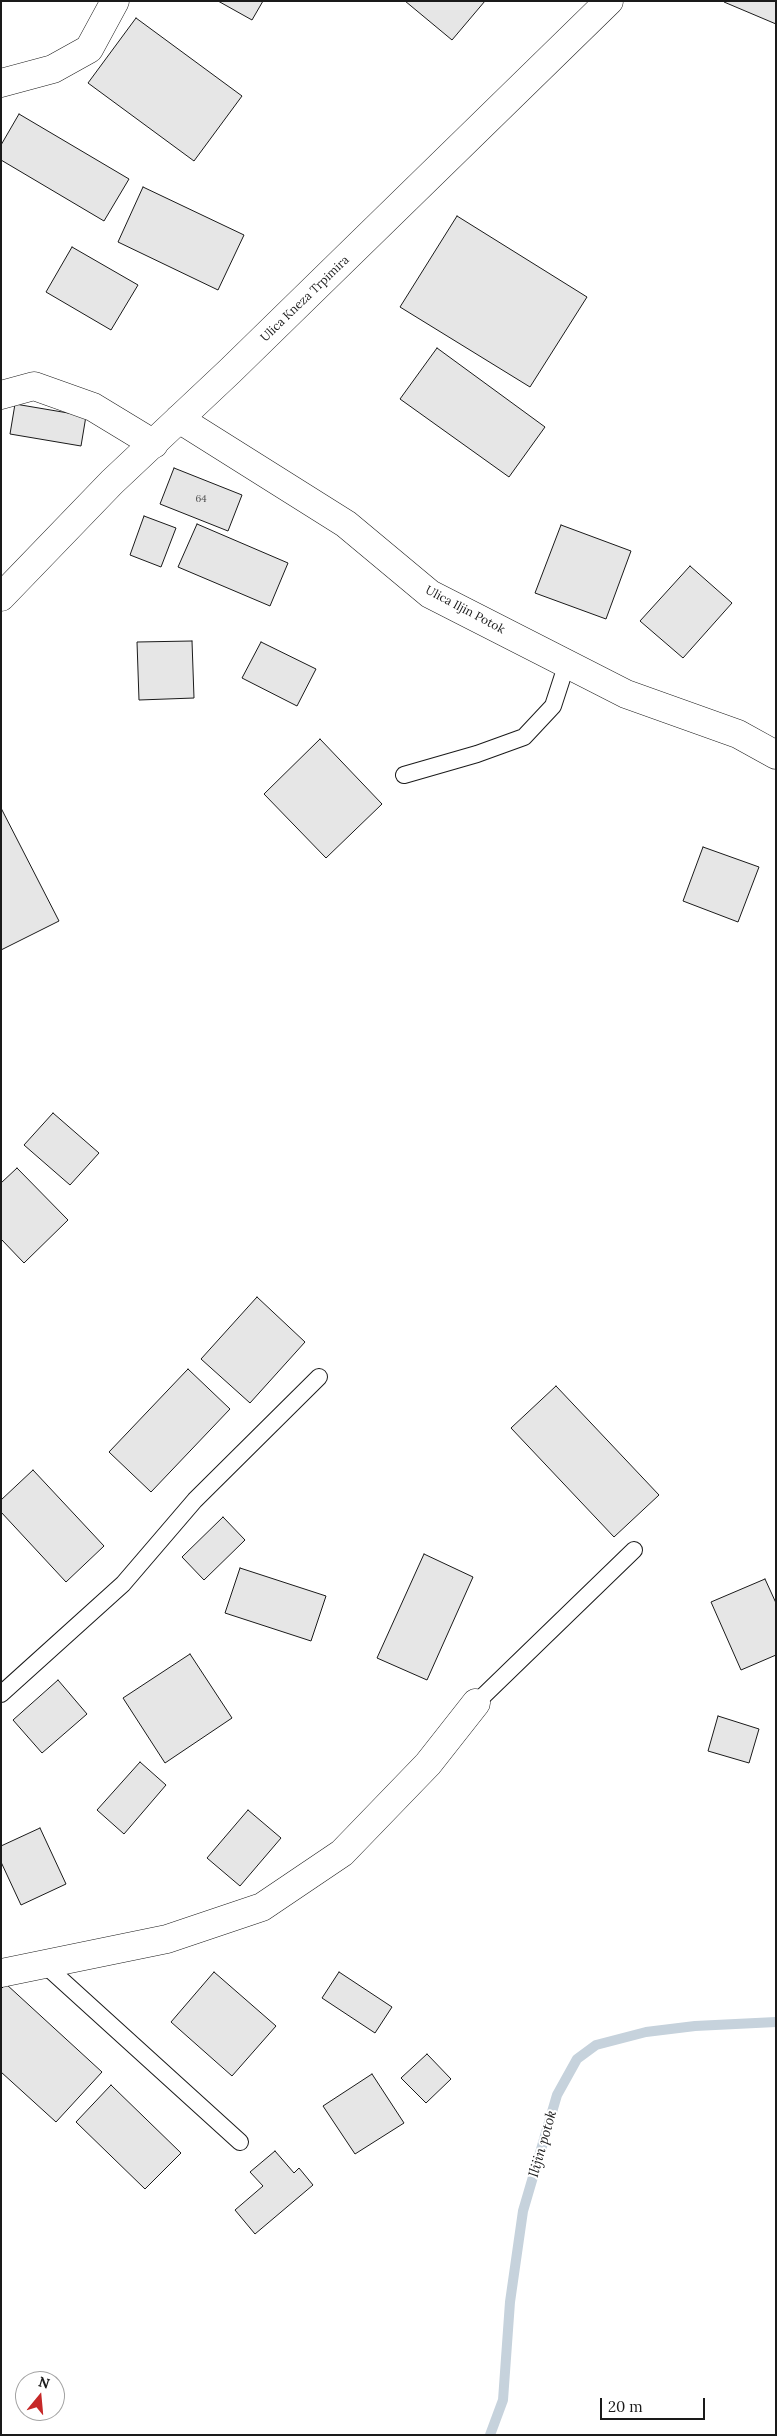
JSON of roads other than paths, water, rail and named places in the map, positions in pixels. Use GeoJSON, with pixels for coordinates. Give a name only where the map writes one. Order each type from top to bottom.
{"type":"FeatureCollection","features":[{"type":"Feature","properties":{"kind":"street"},"geometry":{"type":"LineString","coordinates":[[1,83],[53,69],[89,49],[115,1]]}},
{"type":"Feature","properties":{"kind":"street","name":"Ulica Kneza Trpimira"},"geometry":{"type":"LineString","coordinates":[[1,597],[112,482],[154,444],[609,1]]}},
{"type":"Feature","properties":{"kind":"street"},"geometry":{"type":"LineString","coordinates":[[1,396],[34,386],[93,407],[154,444]]}},
{"type":"Feature","properties":{"kind":"street","name":"Ulica Iljin Potok"},"geometry":{"type":"LineString","coordinates":[[179,419],[346,524],[430,594],[626,694],[738,734],[776,755]]}},
{"type":"Feature","properties":{"kind":"street"},"geometry":{"type":"LineString","coordinates":[[1,1974],[167,1939],[262,1907],[342,1853],[428,1764],[476,1703]]}},
{"type":"Feature","properties":{"kind":"lane"},"geometry":{"type":"LineString","coordinates":[[404,775],[477,754],[524,737],[553,706],[567,663]]}},
{"type":"Feature","properties":{"kind":"lane"},"geometry":{"type":"LineString","coordinates":[[1,1694],[123,1584],[195,1500],[319,1377]]}},
{"type":"Feature","properties":{"kind":"lane"},"geometry":{"type":"LineString","coordinates":[[476,1703],[634,1550]]}},
{"type":"Feature","properties":{"kind":"lane"},"geometry":{"type":"LineString","coordinates":[[45,1964],[240,2142]]}},
{"type":"Feature","properties":{"kind":"waterway","name":"Ilijin potok"},"geometry":{"type":"LineString","coordinates":[[490,2435],[503,2400],[510,2302],[523,2211],[557,2095],[577,2059],[596,2045],[646,2032],[695,2026],[776,2022]]}}]}
